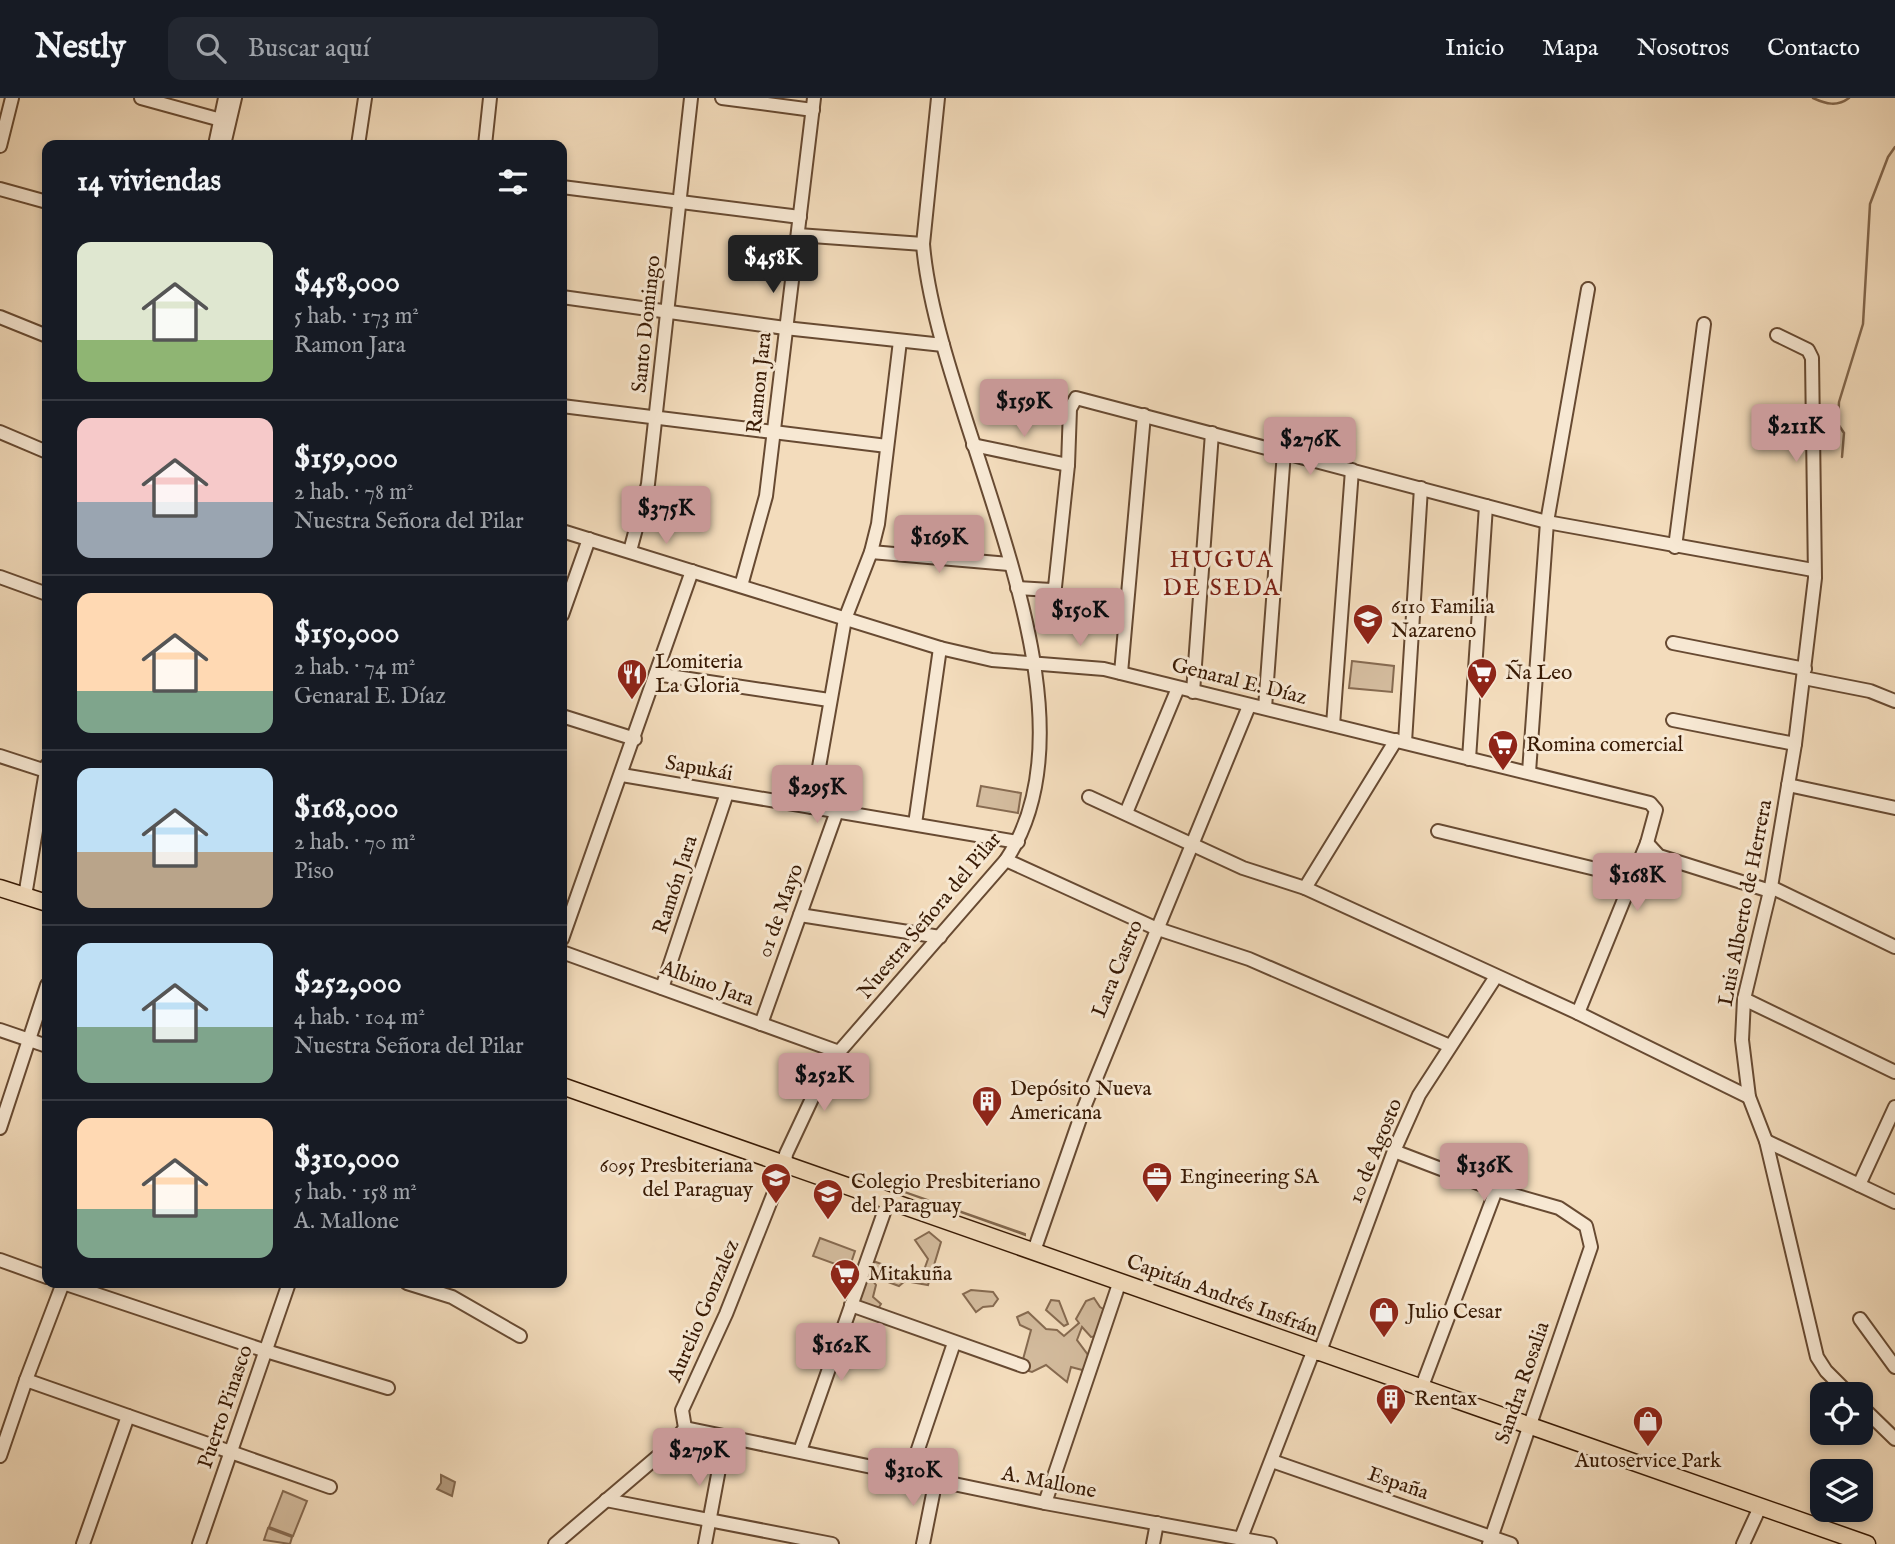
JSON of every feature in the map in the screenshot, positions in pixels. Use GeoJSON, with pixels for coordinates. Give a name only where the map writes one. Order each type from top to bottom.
{"type":"FeatureCollection","features":[{"type":"Feature","properties":{"kind":"main road"},"geometry":{"type":"LineString","coordinates":[[0,888],[42,901]]}},
{"type":"Feature","properties":{"kind":"main road","name":"Capitán Andrés Insfrán"},"geometry":{"type":"LineString","coordinates":[[567,1088],[1120,1281],[1316,1353],[1867,1544]]}},
{"type":"Feature","properties":{"kind":"street"},"geometry":{"type":"LineString","coordinates":[[0,146],[12,98]]}},
{"type":"Feature","properties":{"kind":"street"},"geometry":{"type":"LineString","coordinates":[[141,98],[221,120]]}},
{"type":"Feature","properties":{"kind":"street"},"geometry":{"type":"LineString","coordinates":[[216,140],[225,98]]}},
{"type":"Feature","properties":{"kind":"street"},"geometry":{"type":"LineString","coordinates":[[225,140],[234,98]]}},
{"type":"Feature","properties":{"kind":"street"},"geometry":{"type":"LineString","coordinates":[[359,140],[365,98]]}},
{"type":"Feature","properties":{"kind":"street"},"geometry":{"type":"LineString","coordinates":[[486,140],[490,98]]}},
{"type":"Feature","properties":{"kind":"street","name":"Santo Domingo"},"geometry":{"type":"LineString","coordinates":[[630,551],[648,484],[691,98]]}},
{"type":"Feature","properties":{"kind":"street"},"geometry":{"type":"LineString","coordinates":[[722,98],[813,104]]}},
{"type":"Feature","properties":{"kind":"street","name":"Nuestra Señora del Pilar"},"geometry":{"type":"LineString","coordinates":[[785,1165],[786,1154],[824,1073],[839,1052],[1006,860],[1018,842],[1028,810],[1038,757],[1041,717],[1036,665],[1017,588],[928,290],[923,244],[938,98]]}},
{"type":"Feature","properties":{"kind":"street","name":"Ramon Jara"},"geometry":{"type":"LineString","coordinates":[[741,586],[766,496],[813,104]]}},
{"type":"Feature","properties":{"kind":"street"},"geometry":{"type":"LineString","coordinates":[[0,188],[42,201]]}},
{"type":"Feature","properties":{"kind":"street"},"geometry":{"type":"LineString","coordinates":[[567,188],[800,217]]}},
{"type":"Feature","properties":{"kind":"street"},"geometry":{"type":"LineString","coordinates":[[797,235],[923,244]]}},
{"type":"Feature","properties":{"kind":"street"},"geometry":{"type":"LineString","coordinates":[[1529,772],[1547,522],[1588,289]]}},
{"type":"Feature","properties":{"kind":"street"},"geometry":{"type":"LineString","coordinates":[[567,298],[785,328],[943,345]]}},
{"type":"Feature","properties":{"kind":"street"},"geometry":{"type":"LineString","coordinates":[[0,317],[42,334]]}},
{"type":"Feature","properties":{"kind":"street"},"geometry":{"type":"LineString","coordinates":[[1675,547],[1704,324]]}},
{"type":"Feature","properties":{"kind":"street","name":"Luis Alberto de Herrera"},"geometry":{"type":"LineString","coordinates":[[1777,335],[1808,350],[1812,358],[1815,578],[1795,744],[1770,889],[1744,999],[1742,1040],[1749,1097],[1766,1141],[1817,1357],[1837,1382]]}},
{"type":"Feature","properties":{"kind":"street"},"geometry":{"type":"LineString","coordinates":[[812,807],[845,619],[871,552],[878,524],[900,341]]}},
{"type":"Feature","properties":{"kind":"street"},"geometry":{"type":"LineString","coordinates":[[1017,588],[1051,590],[1055,587],[1073,399],[1080,398],[1547,522],[1675,547],[1795,564],[1813,570]]}},
{"type":"Feature","properties":{"kind":"street"},"geometry":{"type":"LineString","coordinates":[[567,407],[887,446]]}},
{"type":"Feature","properties":{"kind":"street"},"geometry":{"type":"LineString","coordinates":[[1121,673],[1144,415]]}},
{"type":"Feature","properties":{"kind":"street"},"geometry":{"type":"LineString","coordinates":[[0,432],[42,450]]}},
{"type":"Feature","properties":{"kind":"street"},"geometry":{"type":"LineString","coordinates":[[1193,692],[1212,433]]}},
{"type":"Feature","properties":{"kind":"street"},"geometry":{"type":"LineString","coordinates":[[973,445],[1068,465]]}},
{"type":"Feature","properties":{"kind":"street"},"geometry":{"type":"LineString","coordinates":[[1265,708],[1284,453]]}},
{"type":"Feature","properties":{"kind":"street"},"geometry":{"type":"LineString","coordinates":[[1332,725],[1352,470]]}},
{"type":"Feature","properties":{"kind":"street"},"geometry":{"type":"LineString","coordinates":[[1305,888],[1401,741],[1421,488]]}},
{"type":"Feature","properties":{"kind":"street"},"geometry":{"type":"LineString","coordinates":[[1469,759],[1486,506]]}},
{"type":"Feature","properties":{"kind":"street","name":"Genaral E. Díaz"},"geometry":{"type":"LineString","coordinates":[[567,532],[940,648],[992,660],[1036,665],[1077,665],[1121,673],[1529,772],[1655,806],[1647,843]]}},
{"type":"Feature","properties":{"kind":"street"},"geometry":{"type":"LineString","coordinates":[[567,601],[589,539]]}},
{"type":"Feature","properties":{"kind":"street"},"geometry":{"type":"LineString","coordinates":[[871,552],[1009,564]]}},
{"type":"Feature","properties":{"kind":"street"},"geometry":{"type":"LineString","coordinates":[[567,925],[692,571]]}},
{"type":"Feature","properties":{"kind":"street"},"geometry":{"type":"LineString","coordinates":[[0,577],[42,592]]}},
{"type":"Feature","properties":{"kind":"street"},"geometry":{"type":"LineString","coordinates":[[1673,643],[1805,673],[1870,691],[1895,701]]}},
{"type":"Feature","properties":{"kind":"street"},"geometry":{"type":"LineString","coordinates":[[915,824],[940,648]]}},
{"type":"Feature","properties":{"kind":"street"},"geometry":{"type":"LineString","coordinates":[[656,674],[829,700]]}},
{"type":"Feature","properties":{"kind":"street"},"geometry":{"type":"LineString","coordinates":[[1126,813],[1178,688]]}},
{"type":"Feature","properties":{"kind":"street","name":"Lara Castro"},"geometry":{"type":"LineString","coordinates":[[1034,1251],[1083,1110],[1155,928],[1249,706]]}},
{"type":"Feature","properties":{"kind":"street"},"geometry":{"type":"LineString","coordinates":[[567,718],[635,738]]}},
{"type":"Feature","properties":{"kind":"street"},"geometry":{"type":"LineString","coordinates":[[1673,720],[1795,744]]}},
{"type":"Feature","properties":{"kind":"street"},"geometry":{"type":"LineString","coordinates":[[0,756],[42,767]]}},
{"type":"Feature","properties":{"kind":"street","name":"Sapukái"},"geometry":{"type":"LineString","coordinates":[[622,775],[1018,842]]}},
{"type":"Feature","properties":{"kind":"street"},"geometry":{"type":"LineString","coordinates":[[1788,785],[1895,808]]}},
{"type":"Feature","properties":{"kind":"street"},"geometry":{"type":"LineString","coordinates":[[25,896],[42,792]]}},
{"type":"Feature","properties":{"kind":"street","name":"Ramón Jara"},"geometry":{"type":"LineString","coordinates":[[662,988],[727,793]]}},
{"type":"Feature","properties":{"kind":"street"},"geometry":{"type":"LineString","coordinates":[[1089,797],[1243,868],[1305,888],[1495,978],[1578,1013],[1749,1097]]}},
{"type":"Feature","properties":{"kind":"street","name":"01 de Mayo"},"geometry":{"type":"LineString","coordinates":[[761,1024],[837,811]]}},
{"type":"Feature","properties":{"kind":"street"},"geometry":{"type":"LineString","coordinates":[[1438,831],[1633,878]]}},
{"type":"Feature","properties":{"kind":"street"},"geometry":{"type":"LineString","coordinates":[[1578,1013],[1647,843],[1658,856],[1770,889],[1895,947]]}},
{"type":"Feature","properties":{"kind":"street"},"geometry":{"type":"LineString","coordinates":[[1006,860],[1155,928],[1249,959],[1450,1046]]}},
{"type":"Feature","properties":{"kind":"street"},"geometry":{"type":"LineString","coordinates":[[800,915],[940,937]]}},
{"type":"Feature","properties":{"kind":"street","name":"Albino Jara"},"geometry":{"type":"LineString","coordinates":[[567,954],[839,1052]]}},
{"type":"Feature","properties":{"kind":"street","name":"10 de Agosto"},"geometry":{"type":"LineString","coordinates":[[1241,1538],[1394,1151],[1419,1095],[1495,978]]}},
{"type":"Feature","properties":{"kind":"street"},"geometry":{"type":"LineString","coordinates":[[0,1128],[42,999]]}},
{"type":"Feature","properties":{"kind":"street"},"geometry":{"type":"LineString","coordinates":[[1744,999],[1895,1072]]}},
{"type":"Feature","properties":{"kind":"street"},"geometry":{"type":"LineString","coordinates":[[0,1030],[42,1044]]}},
{"type":"Feature","properties":{"kind":"street"},"geometry":{"type":"LineString","coordinates":[[1859,1185],[1895,1107]]}},
{"type":"Feature","properties":{"kind":"street"},"geometry":{"type":"LineString","coordinates":[[1766,1141],[1895,1202]]}},
{"type":"Feature","properties":{"kind":"street"},"geometry":{"type":"LineString","coordinates":[[1394,1151],[1496,1190],[1421,1389]]}},
{"type":"Feature","properties":{"kind":"street","name":"Aurelio Gonzalez"},"geometry":{"type":"LineString","coordinates":[[685,1428],[682,1410],[726,1314],[785,1165]]}},
{"type":"Feature","properties":{"kind":"street","name":"Sandra Rosalia"},"geometry":{"type":"LineString","coordinates":[[1490,1540],[1527,1426],[1591,1247],[1591,1235],[1586,1226],[1559,1208],[1496,1190]]}},
{"type":"Feature","properties":{"kind":"street"},"geometry":{"type":"LineString","coordinates":[[800,1451],[888,1201]]}},
{"type":"Feature","properties":{"kind":"street"},"geometry":{"type":"LineString","coordinates":[[0,1260],[42,1275]]}},
{"type":"Feature","properties":{"kind":"street"},"geometry":{"type":"LineString","coordinates":[[1045,1503],[1120,1281]]}},
{"type":"Feature","properties":{"kind":"street"},"geometry":{"type":"LineString","coordinates":[[0,1456],[62,1288]]}},
{"type":"Feature","properties":{"kind":"street"},"geometry":{"type":"LineString","coordinates":[[79,1288],[266,1351],[388,1388]]}},
{"type":"Feature","properties":{"kind":"street","name":"Puerto Pinasco"},"geometry":{"type":"LineString","coordinates":[[199,1544],[287,1288]]}},
{"type":"Feature","properties":{"kind":"street"},"geometry":{"type":"LineString","coordinates":[[423,1288],[452,1297],[520,1336]]}},
{"type":"Feature","properties":{"kind":"street"},"geometry":{"type":"LineString","coordinates":[[851,1305],[1023,1366]]}},
{"type":"Feature","properties":{"kind":"street"},"geometry":{"type":"LineString","coordinates":[[1860,1319],[1895,1367]]}},
{"type":"Feature","properties":{"kind":"street"},"geometry":{"type":"LineString","coordinates":[[910,1473],[954,1343]]}},
{"type":"Feature","properties":{"kind":"street"},"geometry":{"type":"LineString","coordinates":[[26,1380],[330,1486]]}},
{"type":"Feature","properties":{"kind":"street"},"geometry":{"type":"LineString","coordinates":[[83,1544],[128,1416]]}},
{"type":"Feature","properties":{"kind":"street"},"geometry":{"type":"LineString","coordinates":[[1873,1418],[1895,1439]]}},
{"type":"Feature","properties":{"kind":"street"},"geometry":{"type":"LineString","coordinates":[[555,1544],[671,1445],[685,1428]]}},
{"type":"Feature","properties":{"kind":"street","name":"A. Mallone"},"geometry":{"type":"LineString","coordinates":[[685,1428],[1045,1503],[1270,1544]]}},
{"type":"Feature","properties":{"kind":"street"},"geometry":{"type":"LineString","coordinates":[[705,1544],[725,1437]]}},
{"type":"Feature","properties":{"kind":"street","name":"España"},"geometry":{"type":"LineString","coordinates":[[1272,1461],[1490,1540],[1511,1544]]}},
{"type":"Feature","properties":{"kind":"street"},"geometry":{"type":"LineString","coordinates":[[923,1544],[936,1479]]}},
{"type":"Feature","properties":{"kind":"street"},"geometry":{"type":"LineString","coordinates":[[606,1500],[832,1544]]}},
{"type":"Feature","properties":{"kind":"street"},"geometry":{"type":"LineString","coordinates":[[1743,1544],[1760,1507]]}},
{"type":"Feature","properties":{"kind":"street"},"geometry":{"type":"LineString","coordinates":[[1153,1544],[1157,1523]]}},
{"type":"Feature","properties":{"kind":"shaded area"},"geometry":{"type":"Polygon","coordinates":[[[1352,661],[1394,666],[1392,692],[1349,688],[1352,661]]]}},
{"type":"Feature","properties":{"kind":"shaded area"},"geometry":{"type":"Polygon","coordinates":[[[981,786],[1021,793],[1018,813],[977,806],[981,786]]]}},
{"type":"Feature","properties":{"kind":"shaded area"},"geometry":{"type":"Polygon","coordinates":[[[879,1183],[1025,1234],[1025,1235],[879,1183]]]}},
{"type":"Feature","properties":{"kind":"shaded area"},"geometry":{"type":"Polygon","coordinates":[[[929,1232],[941,1242],[928,1285],[905,1281],[899,1286],[869,1275],[868,1266],[873,1261],[887,1266],[888,1272],[920,1281],[928,1259],[915,1240],[929,1232]]]}},
{"type":"Feature","properties":{"kind":"shaded area"},"geometry":{"type":"Polygon","coordinates":[[[820,1238],[855,1251],[849,1269],[813,1256],[820,1238]]]}},
{"type":"Feature","properties":{"kind":"shaded area"},"geometry":{"type":"Polygon","coordinates":[[[868,1275],[876,1285],[873,1297],[881,1304],[876,1312],[858,1303],[868,1275]]]}},
{"type":"Feature","properties":{"kind":"shaded area"},"geometry":{"type":"Polygon","coordinates":[[[971,1290],[993,1292],[998,1299],[993,1306],[983,1307],[976,1312],[963,1294],[971,1290]]]}},
{"type":"Feature","properties":{"kind":"shaded area"},"geometry":{"type":"Polygon","coordinates":[[[1094,1298],[1100,1307],[1110,1313],[1098,1336],[1091,1337],[1082,1327],[1077,1340],[1091,1359],[1086,1371],[1071,1367],[1067,1382],[1046,1365],[1032,1372],[1025,1370],[1022,1363],[1031,1330],[1020,1325],[1017,1317],[1028,1312],[1046,1329],[1057,1330],[1064,1336],[1079,1323],[1076,1319],[1086,1301],[1094,1298]]]}},
{"type":"Feature","properties":{"kind":"shaded area"},"geometry":{"type":"Polygon","coordinates":[[[1051,1300],[1059,1301],[1068,1324],[1064,1326],[1046,1310],[1051,1300]]]}},
{"type":"Feature","properties":{"kind":"shaded area"},"geometry":{"type":"Polygon","coordinates":[[[441,1475],[455,1482],[452,1496],[437,1489],[441,1483],[441,1475]]]}},
{"type":"Feature","properties":{"kind":"shaded area"},"geometry":{"type":"Polygon","coordinates":[[[283,1491],[307,1501],[293,1536],[269,1527],[283,1491]]]}},
{"type":"Feature","properties":{"kind":"shaded area"},"geometry":{"type":"Polygon","coordinates":[[[268,1528],[292,1537],[290,1544],[264,1540],[268,1528]]]}},
{"type":"Feature","properties":{"kind":"waterway"},"geometry":{"type":"LineString","coordinates":[[1813,98],[1831,104],[1849,98]]}},
{"type":"Feature","properties":{"kind":"waterway"},"geometry":{"type":"LineString","coordinates":[[1842,457],[1844,433],[1838,424],[1839,402],[1863,324],[1870,204],[1888,157],[1895,147]]}},
{"type":"Feature","properties":{"kind":"place","name":"6110 Familia Nazareno"},"geometry":{"type":"Point","coordinates":[1368,646]}},
{"type":"Feature","properties":{"kind":"place","name":"Ña Leo"},"geometry":{"type":"Point","coordinates":[1482,700]}},
{"type":"Feature","properties":{"kind":"place","name":"Lomiteria La Gloria"},"geometry":{"type":"Point","coordinates":[632,701]}},
{"type":"Feature","properties":{"kind":"place","name":"Romina comercial"},"geometry":{"type":"Point","coordinates":[1503,772]}},
{"type":"Feature","properties":{"kind":"place","name":"Depósito Nueva Americana"},"geometry":{"type":"Point","coordinates":[987,1128]}},
{"type":"Feature","properties":{"kind":"place","name":"Engineering SA"},"geometry":{"type":"Point","coordinates":[1157,1204]}},
{"type":"Feature","properties":{"kind":"place","name":"6095 Presbiteriana del Paraguay"},"geometry":{"type":"Point","coordinates":[776,1205]}},
{"type":"Feature","properties":{"kind":"place","name":"Colegio Presbiteriano del Paraguay"},"geometry":{"type":"Point","coordinates":[828,1221]}},
{"type":"Feature","properties":{"kind":"place","name":"Mitakuña"},"geometry":{"type":"Point","coordinates":[845,1301]}},
{"type":"Feature","properties":{"kind":"place","name":"Julio Cesar"},"geometry":{"type":"Point","coordinates":[1384,1339]}},
{"type":"Feature","properties":{"kind":"place","name":"Rentax"},"geometry":{"type":"Point","coordinates":[1391,1426]}},
{"type":"Feature","properties":{"kind":"place","name":"Autoservice Park"},"geometry":{"type":"Point","coordinates":[1648,1448]}},
{"type":"Feature","properties":{"kind":"district","name":"HUGUA DE SEDA"},"geometry":{"type":"Point","coordinates":[1222,574]}}]}
